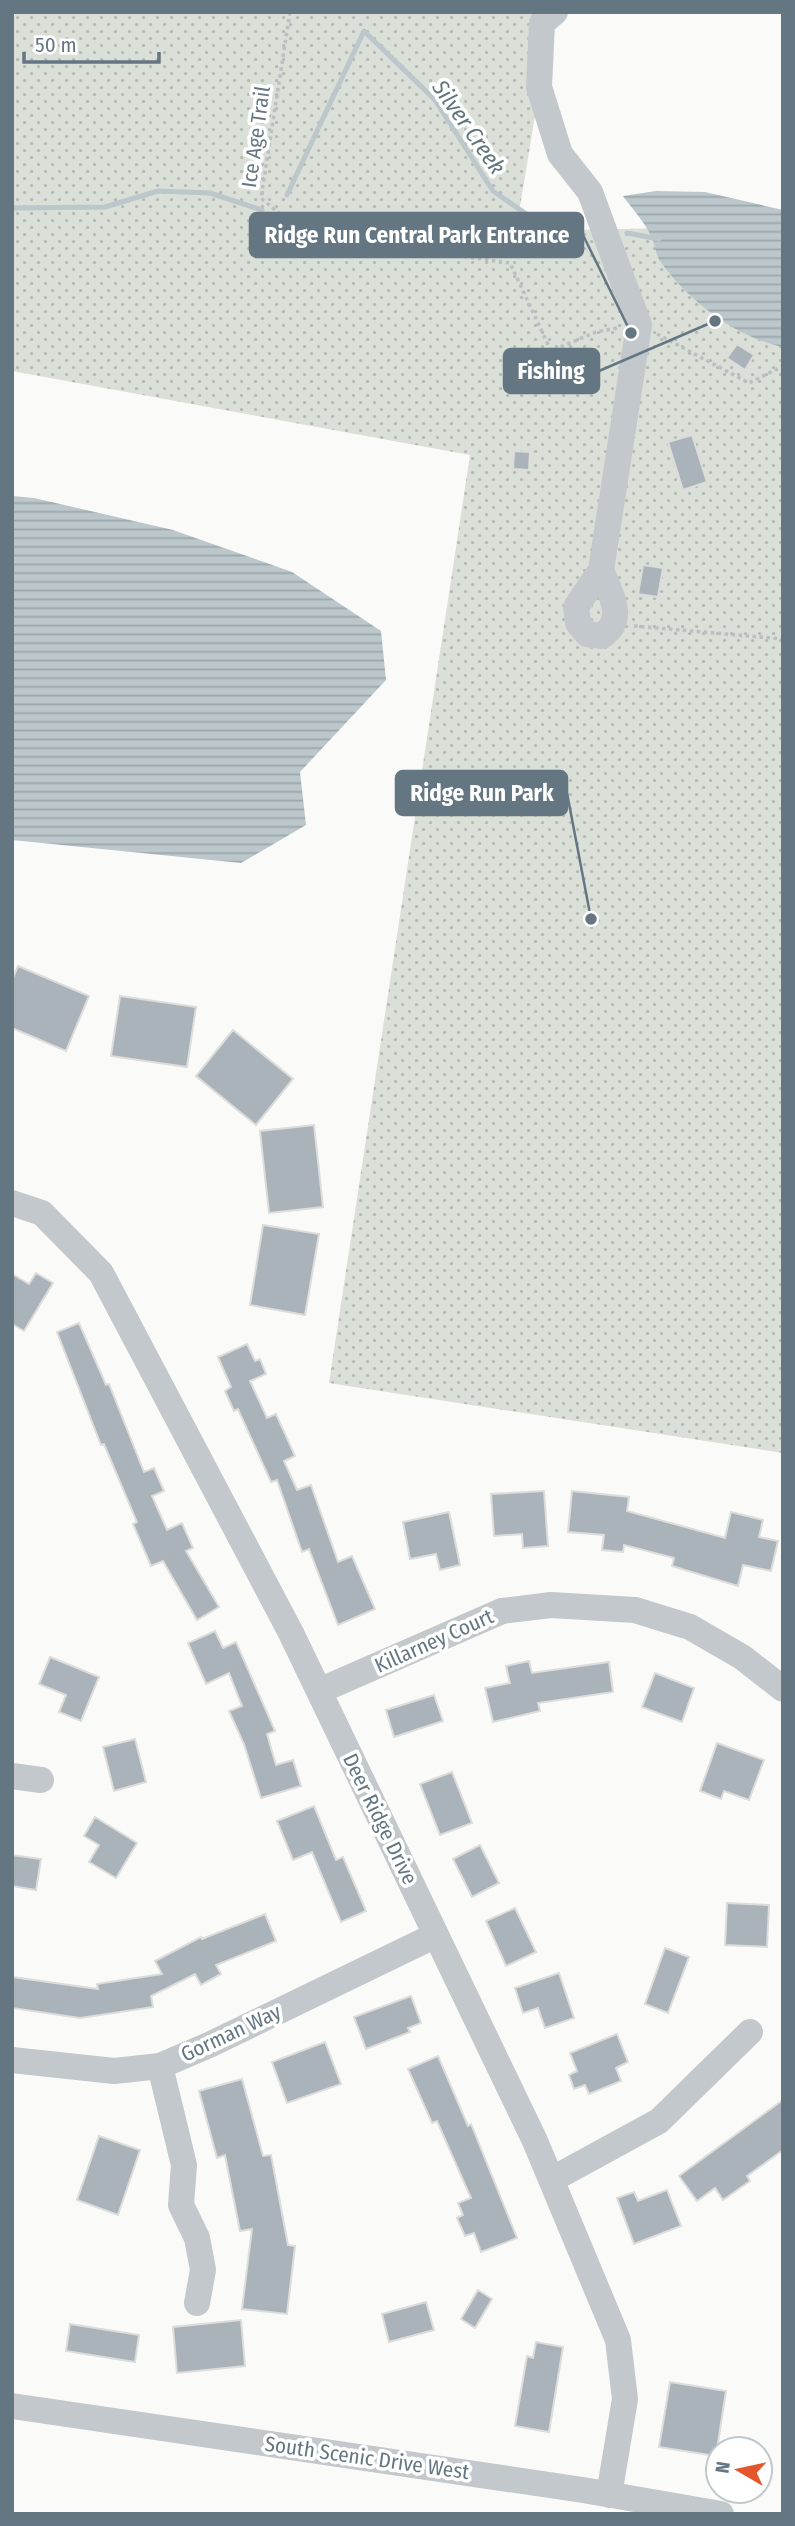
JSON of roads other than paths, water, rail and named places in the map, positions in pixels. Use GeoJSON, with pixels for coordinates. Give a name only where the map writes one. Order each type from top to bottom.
{"type":"FeatureCollection","features":[{"type":"Feature","properties":{"kind":"street"},"geometry":{"type":"LineString","coordinates":[[555,12],[542,23],[539,87],[560,153],[590,192],[639,325],[601,570],[576,607],[578,622],[587,634],[602,636],[612,629],[616,621],[615,605],[601,570]]}},
{"type":"Feature","properties":{"kind":"street","name":"Deer Ridge Drive"},"geometry":{"type":"LineString","coordinates":[[12,1203],[42,1213],[101,1273],[319,1692],[551,2180],[618,2340],[625,2399],[609,2495]]}},
{"type":"Feature","properties":{"kind":"street","name":"Killarney Court"},"geometry":{"type":"LineString","coordinates":[[319,1692],[502,1611],[551,1605],[635,1610],[690,1627],[742,1657],[783,1689]]}},
{"type":"Feature","properties":{"kind":"street"},"geometry":{"type":"LineString","coordinates":[[12,1776],[41,1780]]}},
{"type":"Feature","properties":{"kind":"street","name":"Gorman Way"},"geometry":{"type":"LineString","coordinates":[[12,2060],[114,2071],[160,2066],[436,1935]]}},
{"type":"Feature","properties":{"kind":"street"},"geometry":{"type":"LineString","coordinates":[[551,2180],[659,2121],[750,2032]]}},
{"type":"Feature","properties":{"kind":"street"},"geometry":{"type":"LineString","coordinates":[[160,2066],[184,2165],[181,2205],[197,2238],[203,2270],[197,2303]]}},
{"type":"Feature","properties":{"kind":"street","name":"South Scenic Drive West"},"geometry":{"type":"LineString","coordinates":[[12,2406],[721,2514]]}},
{"type":"Feature","properties":{"kind":"waterway","name":"Silver Creek"},"geometry":{"type":"LineString","coordinates":[[287,195],[364,31],[435,100],[493,191],[532,218],[559,248]]}},
{"type":"Feature","properties":{"kind":"waterway","name":"Silver Creek"},"geometry":{"type":"LineString","coordinates":[[12,208],[105,207],[158,191],[210,193],[262,210]]}},
{"type":"Feature","properties":{"kind":"waterway","name":"Silver Creek"},"geometry":{"type":"LineString","coordinates":[[627,233],[659,239]]}},
{"type":"Feature","properties":{"kind":"place","name":"Fishing"},"geometry":{"type":"Point","coordinates":[715,321]}},
{"type":"Feature","properties":{"kind":"place","name":"Ridge Run Central Park Entrance"},"geometry":{"type":"Point","coordinates":[631,333]}},
{"type":"Feature","properties":{"kind":"place","name":"Ridge Run Park"},"geometry":{"type":"Point","coordinates":[591,919]}}]}
